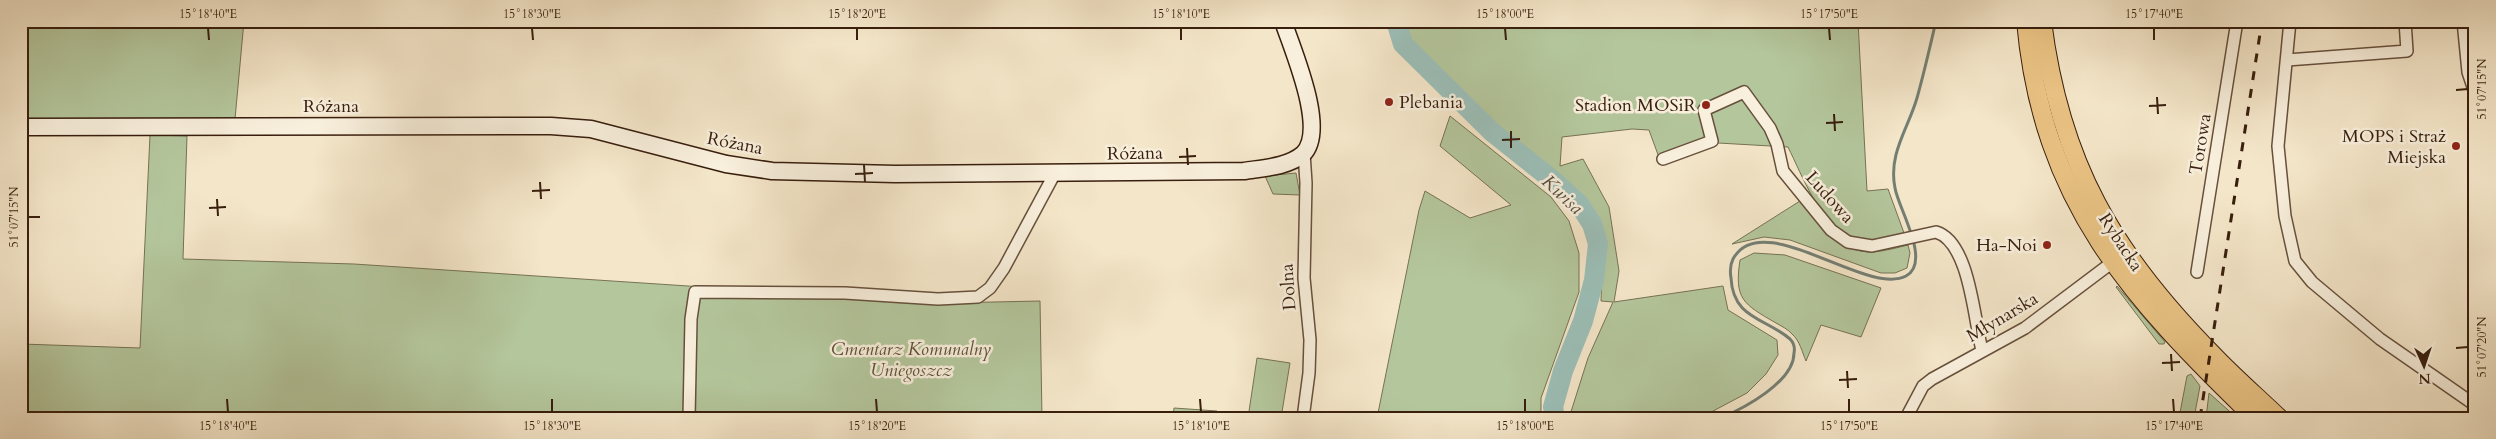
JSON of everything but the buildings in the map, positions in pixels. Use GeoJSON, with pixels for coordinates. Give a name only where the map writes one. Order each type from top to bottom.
{"type":"FeatureCollection","features":[{"type":"Feature","properties":{"kind":"main road","name":"Rybacka"},"geometry":{"type":"LineString","coordinates":[[2026,21],[2032,71],[2049,138],[2074,199],[2118,258],[2153,315],[2255,418]]}},
{"type":"Feature","properties":{"kind":"main road","name":"Rybacka"},"geometry":{"type":"LineString","coordinates":[[2042,21],[2053,88],[2072,152],[2107,226],[2118,258],[2213,356],[2279,418]]}},
{"type":"Feature","properties":{"kind":"street"},"geometry":{"type":"LineString","coordinates":[[1283,21],[1311,111],[1310,143],[1304,153]]}},
{"type":"Feature","properties":{"kind":"street","name":"Torowa"},"geometry":{"type":"LineString","coordinates":[[2197,272],[2237,21]]}},
{"type":"Feature","properties":{"kind":"street"},"geometry":{"type":"LineString","coordinates":[[2290,21],[2278,146],[2285,216],[2294,261],[2312,282],[2380,339],[2475,405]]}},
{"type":"Feature","properties":{"kind":"street"},"geometry":{"type":"LineString","coordinates":[[2287,60],[2407,51],[2405,21]]}},
{"type":"Feature","properties":{"kind":"street"},"geometry":{"type":"LineString","coordinates":[[2463,21],[2468,72],[2475,93]]}},
{"type":"Feature","properties":{"kind":"street","name":"Ludowa"},"geometry":{"type":"LineString","coordinates":[[1663,159],[1712,141],[1704,110],[1744,92],[1770,128],[1777,144],[1783,171],[1831,230],[1848,242],[1872,246],[1898,242],[1923,234],[1936,232],[1944,234],[1957,251],[1968,281],[1982,350]]}},
{"type":"Feature","properties":{"kind":"street","name":"Różana"},"geometry":{"type":"LineString","coordinates":[[21,127],[551,126],[591,129],[726,164],[772,171],[833,174],[1244,171],[1284,163],[1304,153]]}},
{"type":"Feature","properties":{"kind":"street","name":"Dolna"},"geometry":{"type":"LineString","coordinates":[[1303,418],[1309,373],[1310,340],[1304,278],[1306,183],[1304,153]]}},
{"type":"Feature","properties":{"kind":"street"},"geometry":{"type":"LineString","coordinates":[[689,418],[691,320],[695,292],[845,293],[938,299],[978,297],[990,288],[1004,268],[1056,173]]}},
{"type":"Feature","properties":{"kind":"street","name":"Młynarska"},"geometry":{"type":"LineString","coordinates":[[1906,418],[1923,386],[1943,371],[2025,328],[2118,258]]}},
{"type":"Feature","properties":{"kind":"green space"},"geometry":{"type":"Polygon","coordinates":[[[21,21],[244,21],[235,119],[21,119],[21,21]]]}},
{"type":"Feature","properties":{"kind":"green space"},"geometry":{"type":"Polygon","coordinates":[[[1405,21],[1858,21],[1867,191],[1888,189],[1904,233],[1871,240],[1851,236],[1839,229],[1829,220],[1813,197],[1788,147],[1718,143],[1661,163],[1649,130],[1632,129],[1562,137],[1560,166],[1583,159],[1609,207],[1619,271],[1614,302],[1723,286],[1728,310],[1777,340],[1778,355],[1766,374],[1747,393],[1700,418],[1569,418],[1588,358],[1613,302],[1601,301],[1603,239],[1592,209],[1507,135],[1409,38],[1405,21]]]}},
{"type":"Feature","properties":{"kind":"green space"},"geometry":{"type":"Polygon","coordinates":[[[1450,116],[1551,197],[1569,221],[1579,253],[1579,292],[1541,398],[1541,418],[1377,418],[1419,210],[1425,191],[1470,218],[1511,205],[1440,146],[1450,116]]]}},
{"type":"Feature","properties":{"kind":"green space","name":"Cmentarz Komunalny Uniegoszcz"},"geometry":{"type":"Polygon","coordinates":[[[150,135],[187,136],[183,259],[354,264],[946,303],[1040,301],[1042,418],[21,418],[21,344],[140,348],[150,135]]]}},
{"type":"Feature","properties":{"kind":"green space"},"geometry":{"type":"Polygon","coordinates":[[[1296,173],[1300,195],[1273,194],[1265,176],[1296,173]]]}},
{"type":"Feature","properties":{"kind":"green space"},"geometry":{"type":"Polygon","coordinates":[[[1800,201],[1838,238],[1856,250],[1871,252],[1908,245],[1910,253],[1907,268],[1895,273],[1881,273],[1790,240],[1764,237],[1732,244],[1800,201]]]}},
{"type":"Feature","properties":{"kind":"green space"},"geometry":{"type":"Polygon","coordinates":[[[1754,253],[1785,255],[1881,288],[1861,337],[1821,325],[1806,361],[1799,343],[1790,332],[1756,311],[1743,299],[1738,284],[1740,260],[1754,253]]]}},
{"type":"Feature","properties":{"kind":"green space"},"geometry":{"type":"Polygon","coordinates":[[[2117,286],[2165,342],[2164,344],[2159,344],[2117,286]]]}},
{"type":"Feature","properties":{"kind":"green space"},"geometry":{"type":"Polygon","coordinates":[[[1257,358],[1290,363],[1281,418],[1248,418],[1257,358]]]}},
{"type":"Feature","properties":{"kind":"green space"},"geometry":{"type":"Polygon","coordinates":[[[2191,374],[2200,386],[2194,418],[2179,418],[2187,376],[2191,374]]]}},
{"type":"Feature","properties":{"kind":"green space"},"geometry":{"type":"Polygon","coordinates":[[[2209,393],[2237,418],[2206,418],[2209,393]]]}},
{"type":"Feature","properties":{"kind":"green space"},"geometry":{"type":"Polygon","coordinates":[[[1174,408],[1217,411],[1216,418],[1173,418],[1174,408]]]}},
{"type":"Feature","properties":{"kind":"waterway","name":"Kwisa"},"geometry":{"type":"LineString","coordinates":[[1396,21],[1403,44],[1492,132],[1550,178],[1579,204],[1592,224],[1598,244],[1594,280],[1583,321],[1563,371],[1553,407],[1555,418]]}},
{"type":"Feature","properties":{"kind":"waterway"},"geometry":{"type":"LineString","coordinates":[[1721,418],[1754,401],[1777,384],[1792,364],[1794,353],[1794,346],[1790,339],[1744,310],[1733,292],[1730,273],[1731,264],[1733,259],[1747,245],[1767,242],[1790,247],[1866,275],[1888,279],[1906,276],[1913,269],[1916,259],[1915,247],[1897,197],[1894,164],[1900,142],[1917,98],[1936,21]]}},
{"type":"Feature","properties":{"kind":"railway"},"geometry":{"type":"LineString","coordinates":[[2200,418],[2262,21]]}},
{"type":"Feature","properties":{"kind":"place","name":"Plebania"},"geometry":{"type":"Point","coordinates":[1389,102]}},
{"type":"Feature","properties":{"kind":"place","name":"Stadion MOSiR"},"geometry":{"type":"Point","coordinates":[1706,105]}},
{"type":"Feature","properties":{"kind":"place","name":"MOPS i Straż Miejska"},"geometry":{"type":"Point","coordinates":[2456,146]}},
{"type":"Feature","properties":{"kind":"place","name":"Ha-Noi"},"geometry":{"type":"Point","coordinates":[2047,245]}}]}
